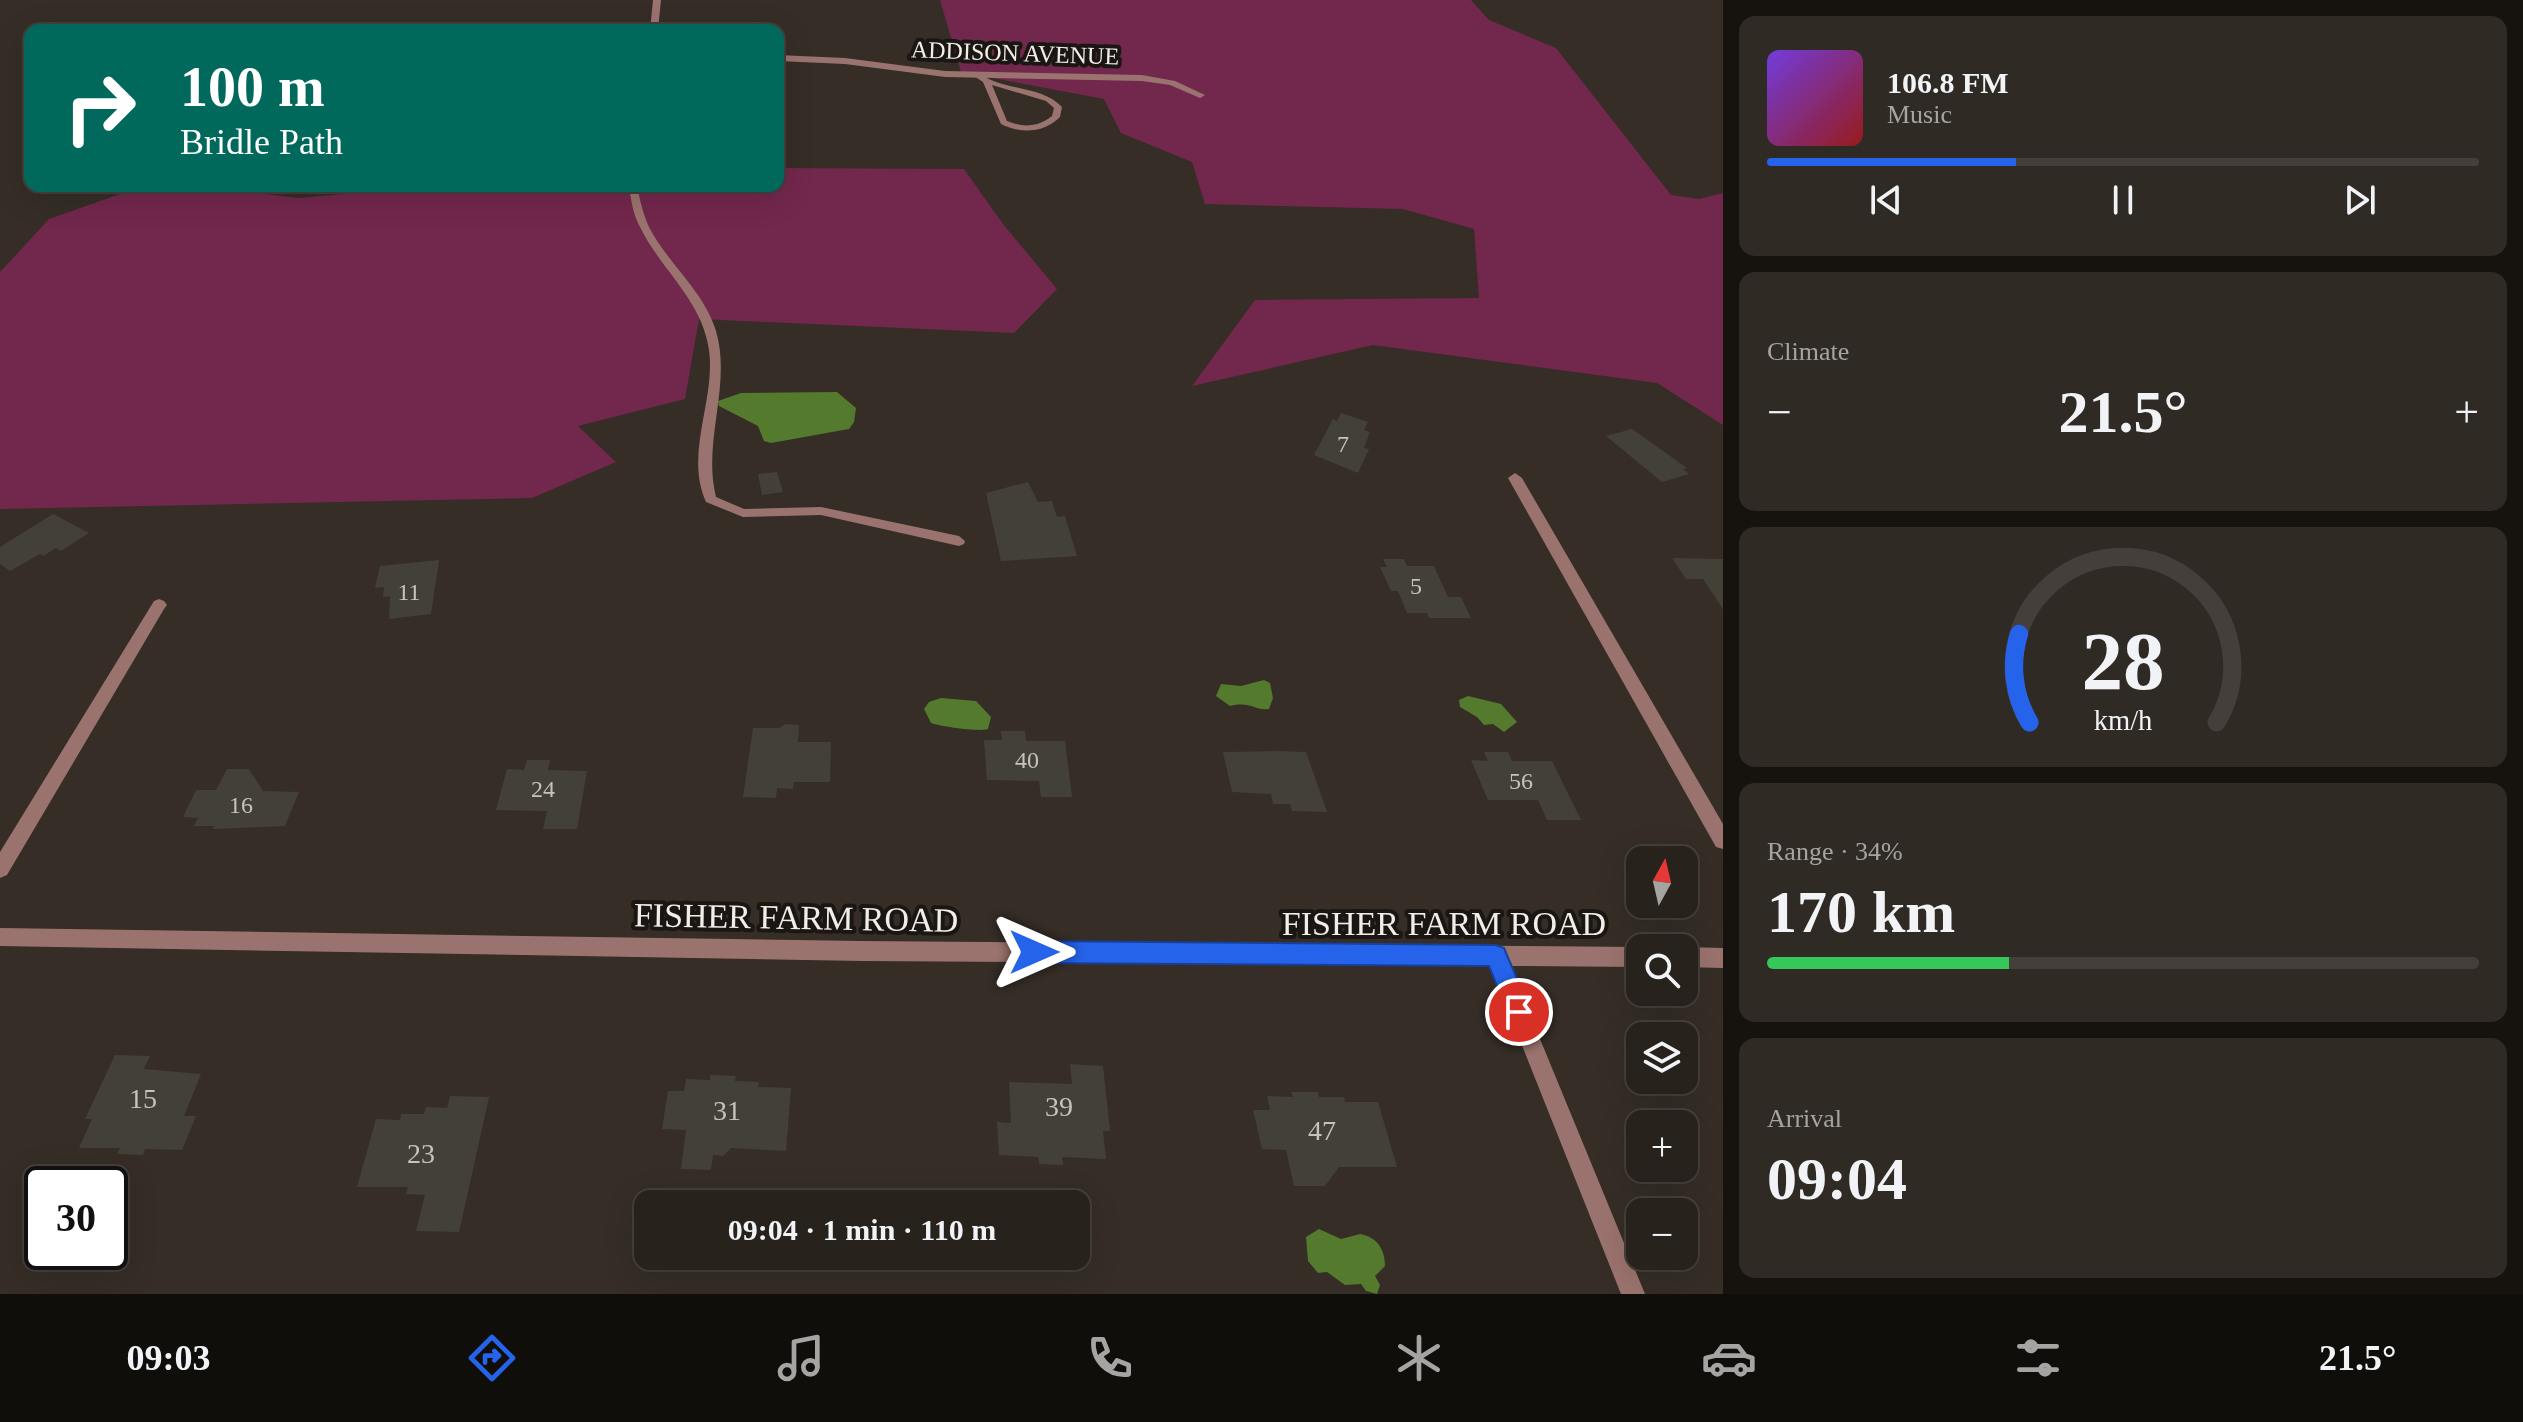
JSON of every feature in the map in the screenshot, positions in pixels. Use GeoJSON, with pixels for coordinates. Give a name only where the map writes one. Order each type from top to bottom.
{"type":"FeatureCollection","features":[{"type":"Feature","properties":{"kind":"street"},"geometry":{"type":"LineString","coordinates":[[655,24],[657,0]]}},
{"type":"Feature","properties":{"kind":"street","name":"ADDISON AVENUE"},"geometry":{"type":"LineString","coordinates":[[784,59],[982,77],[1131,77],[1172,83],[1200,95]]}},
{"type":"Feature","properties":{"kind":"street"},"geometry":{"type":"LineString","coordinates":[[1515,478],[1723,841]]}},
{"type":"Feature","properties":{"kind":"street"},"geometry":{"type":"LineString","coordinates":[[0,869],[159,605]]}},
{"type":"Feature","properties":{"kind":"street","name":"FISHER FARM ROAD"},"geometry":{"type":"LineString","coordinates":[[0,937],[877,951],[1626,957]]}},
{"type":"Feature","properties":{"kind":"street"},"geometry":{"type":"LineString","coordinates":[[1496,956],[1633,1294]]}},
{"type":"Feature","properties":{"kind":"street"},"geometry":{"type":"LineString","coordinates":[[1698,957],[1723,958]]}},
{"type":"Feature","properties":{"kind":"lane"},"geometry":{"type":"LineString","coordinates":[[982,77],[1049,99],[1058,107],[1056,117],[1031,128],[1010,126],[1004,122],[982,77]]}},
{"type":"Feature","properties":{"kind":"lane"},"geometry":{"type":"LineString","coordinates":[[634,192],[643,229],[660,257],[695,298],[711,331],[716,368],[704,481],[710,499],[743,513],[821,511],[959,541]]}},
{"type":"Feature","properties":{"kind":"shaded area"},"geometry":{"type":"Polygon","coordinates":[[[940,0],[1471,0],[1489,20],[1556,48],[1671,195],[1699,199],[1723,193],[1723,425],[1657,383],[1373,345],[1192,386],[1255,300],[1479,298],[1474,229],[1403,209],[1205,204],[1192,162],[1121,133],[1104,99],[961,72],[940,0]]]}},
{"type":"Feature","properties":{"kind":"shaded area"},"geometry":{"type":"Polygon","coordinates":[[[784,168],[964,169],[1003,224],[1057,289],[1014,333],[699,319],[685,399],[578,426],[616,462],[532,498],[0,509],[0,272],[49,219],[126,192],[247,192],[298,198],[367,192],[784,192],[784,168]]]}},
{"type":"Feature","properties":{"kind":"shaded area"},"geometry":{"type":"Polygon","coordinates":[[[837,392],[856,408],[854,422],[849,429],[771,443],[764,441],[758,426],[719,406],[718,401],[741,393],[837,392]]]}},
{"type":"Feature","properties":{"kind":"shaded area"},"geometry":{"type":"Polygon","coordinates":[[[1264,680],[1270,683],[1273,698],[1269,709],[1230,706],[1216,696],[1221,684],[1241,686],[1264,680]]]}},
{"type":"Feature","properties":{"kind":"shaded area"},"geometry":{"type":"Polygon","coordinates":[[[1468,696],[1501,704],[1517,722],[1504,732],[1493,724],[1484,725],[1460,707],[1459,700],[1468,696]]]}},
{"type":"Feature","properties":{"kind":"shaded area"},"geometry":{"type":"Polygon","coordinates":[[[941,698],[976,701],[991,717],[988,729],[961,729],[931,723],[924,709],[929,702],[941,698]]]}},
{"type":"Feature","properties":{"kind":"shaded area"},"geometry":{"type":"Polygon","coordinates":[[[1319,1229],[1341,1239],[1360,1234],[1379,1245],[1385,1266],[1375,1276],[1380,1285],[1377,1294],[1366,1291],[1361,1284],[1345,1285],[1327,1272],[1318,1273],[1308,1261],[1306,1237],[1319,1229]]]}},
{"type":"Feature","properties":{"kind":"building"},"geometry":{"type":"Polygon","coordinates":[[[1341,413],[1368,422],[1364,430],[1370,432],[1364,448],[1369,449],[1358,473],[1314,455],[1333,419],[1337,421],[1341,413]]]}},
{"type":"Feature","properties":{"kind":"building"},"geometry":{"type":"Polygon","coordinates":[[[1632,429],[1687,468],[1683,469],[1689,474],[1662,482],[1606,436],[1632,429]]]}},
{"type":"Feature","properties":{"kind":"building"},"geometry":{"type":"Polygon","coordinates":[[[777,472],[783,492],[762,495],[758,474],[777,472]]]}},
{"type":"Feature","properties":{"kind":"building"},"geometry":{"type":"Polygon","coordinates":[[[1028,482],[1038,502],[1052,501],[1057,517],[1065,516],[1077,556],[1001,561],[986,493],[1028,482]]]}},
{"type":"Feature","properties":{"kind":"building"},"geometry":{"type":"Polygon","coordinates":[[[53,514],[89,533],[61,551],[56,548],[43,556],[40,554],[10,571],[0,564],[0,547],[53,514]]]}},
{"type":"Feature","properties":{"kind":"building"},"geometry":{"type":"Polygon","coordinates":[[[1672,558],[1723,559],[1723,609],[1703,579],[1686,579],[1672,558]]]}},
{"type":"Feature","properties":{"kind":"building"},"geometry":{"type":"Polygon","coordinates":[[[1383,559],[1404,559],[1407,566],[1434,566],[1448,597],[1461,597],[1471,618],[1429,618],[1427,613],[1407,613],[1398,591],[1391,591],[1380,567],[1387,567],[1383,559]]]}},
{"type":"Feature","properties":{"kind":"building"},"geometry":{"type":"Polygon","coordinates":[[[439,560],[431,614],[389,619],[390,596],[383,597],[384,587],[375,588],[380,566],[439,560]]]}},
{"type":"Feature","properties":{"kind":"building"},"geometry":{"type":"Polygon","coordinates":[[[785,724],[799,725],[798,742],[831,742],[830,782],[794,782],[793,789],[777,788],[776,798],[743,797],[753,728],[779,728],[785,724]]]}},
{"type":"Feature","properties":{"kind":"building"},"geometry":{"type":"Polygon","coordinates":[[[1001,731],[1025,731],[1026,741],[1065,741],[1072,797],[1041,797],[1039,781],[987,780],[984,740],[1002,740],[1001,731]]]}},
{"type":"Feature","properties":{"kind":"building"},"geometry":{"type":"Polygon","coordinates":[[[1223,752],[1306,752],[1327,812],[1292,811],[1290,804],[1273,804],[1271,794],[1232,792],[1223,752]]]}},
{"type":"Feature","properties":{"kind":"building"},"geometry":{"type":"Polygon","coordinates":[[[1484,752],[1508,752],[1512,761],[1552,761],[1581,820],[1547,820],[1538,800],[1488,800],[1471,760],[1488,761],[1484,752]]]}},
{"type":"Feature","properties":{"kind":"building"},"geometry":{"type":"Polygon","coordinates":[[[527,760],[550,760],[548,770],[587,771],[577,829],[543,829],[547,811],[496,810],[507,769],[524,770],[527,760]]]}},
{"type":"Feature","properties":{"kind":"building"},"geometry":{"type":"Polygon","coordinates":[[[227,769],[249,769],[263,791],[299,792],[285,826],[213,829],[214,826],[194,826],[198,818],[183,817],[196,790],[216,790],[227,769]]]}},
{"type":"Feature","properties":{"kind":"building"},"geometry":{"type":"Polygon","coordinates":[[[115,1055],[150,1056],[144,1069],[201,1074],[184,1116],[196,1116],[182,1150],[145,1149],[143,1155],[117,1154],[120,1148],[79,1148],[92,1119],[85,1119],[115,1055]]]}},
{"type":"Feature","properties":{"kind":"building"},"geometry":{"type":"Polygon","coordinates":[[[1070,1064],[1103,1066],[1110,1131],[1103,1131],[1106,1159],[1062,1157],[1063,1165],[1039,1164],[1038,1157],[999,1155],[997,1122],[1011,1123],[1009,1082],[1072,1084],[1070,1064]]]}},
{"type":"Feature","properties":{"kind":"building"},"geometry":{"type":"Polygon","coordinates":[[[710,1075],[736,1076],[735,1081],[759,1082],[758,1087],[791,1088],[786,1151],[731,1148],[723,1156],[713,1155],[711,1170],[681,1169],[686,1130],[662,1129],[668,1091],[684,1091],[686,1079],[710,1080],[710,1075]]]}},
{"type":"Feature","properties":{"kind":"building"},"geometry":{"type":"Polygon","coordinates":[[[1291,1092],[1318,1092],[1319,1097],[1344,1097],[1345,1102],[1378,1102],[1397,1167],[1339,1167],[1325,1186],[1294,1186],[1286,1150],[1262,1149],[1253,1110],[1270,1110],[1267,1096],[1293,1097],[1291,1092]]]}},
{"type":"Feature","properties":{"kind":"building"},"geometry":{"type":"Polygon","coordinates":[[[450,1096],[489,1097],[459,1232],[416,1231],[425,1195],[406,1194],[408,1187],[357,1187],[376,1119],[400,1120],[401,1114],[424,1114],[426,1107],[447,1108],[450,1096]]]}},
{"type":"Feature","properties":{"kind":"route"},"geometry":{"type":"LineString","coordinates":[[1034,952],[1496,956],[1519,1012]]}}]}
